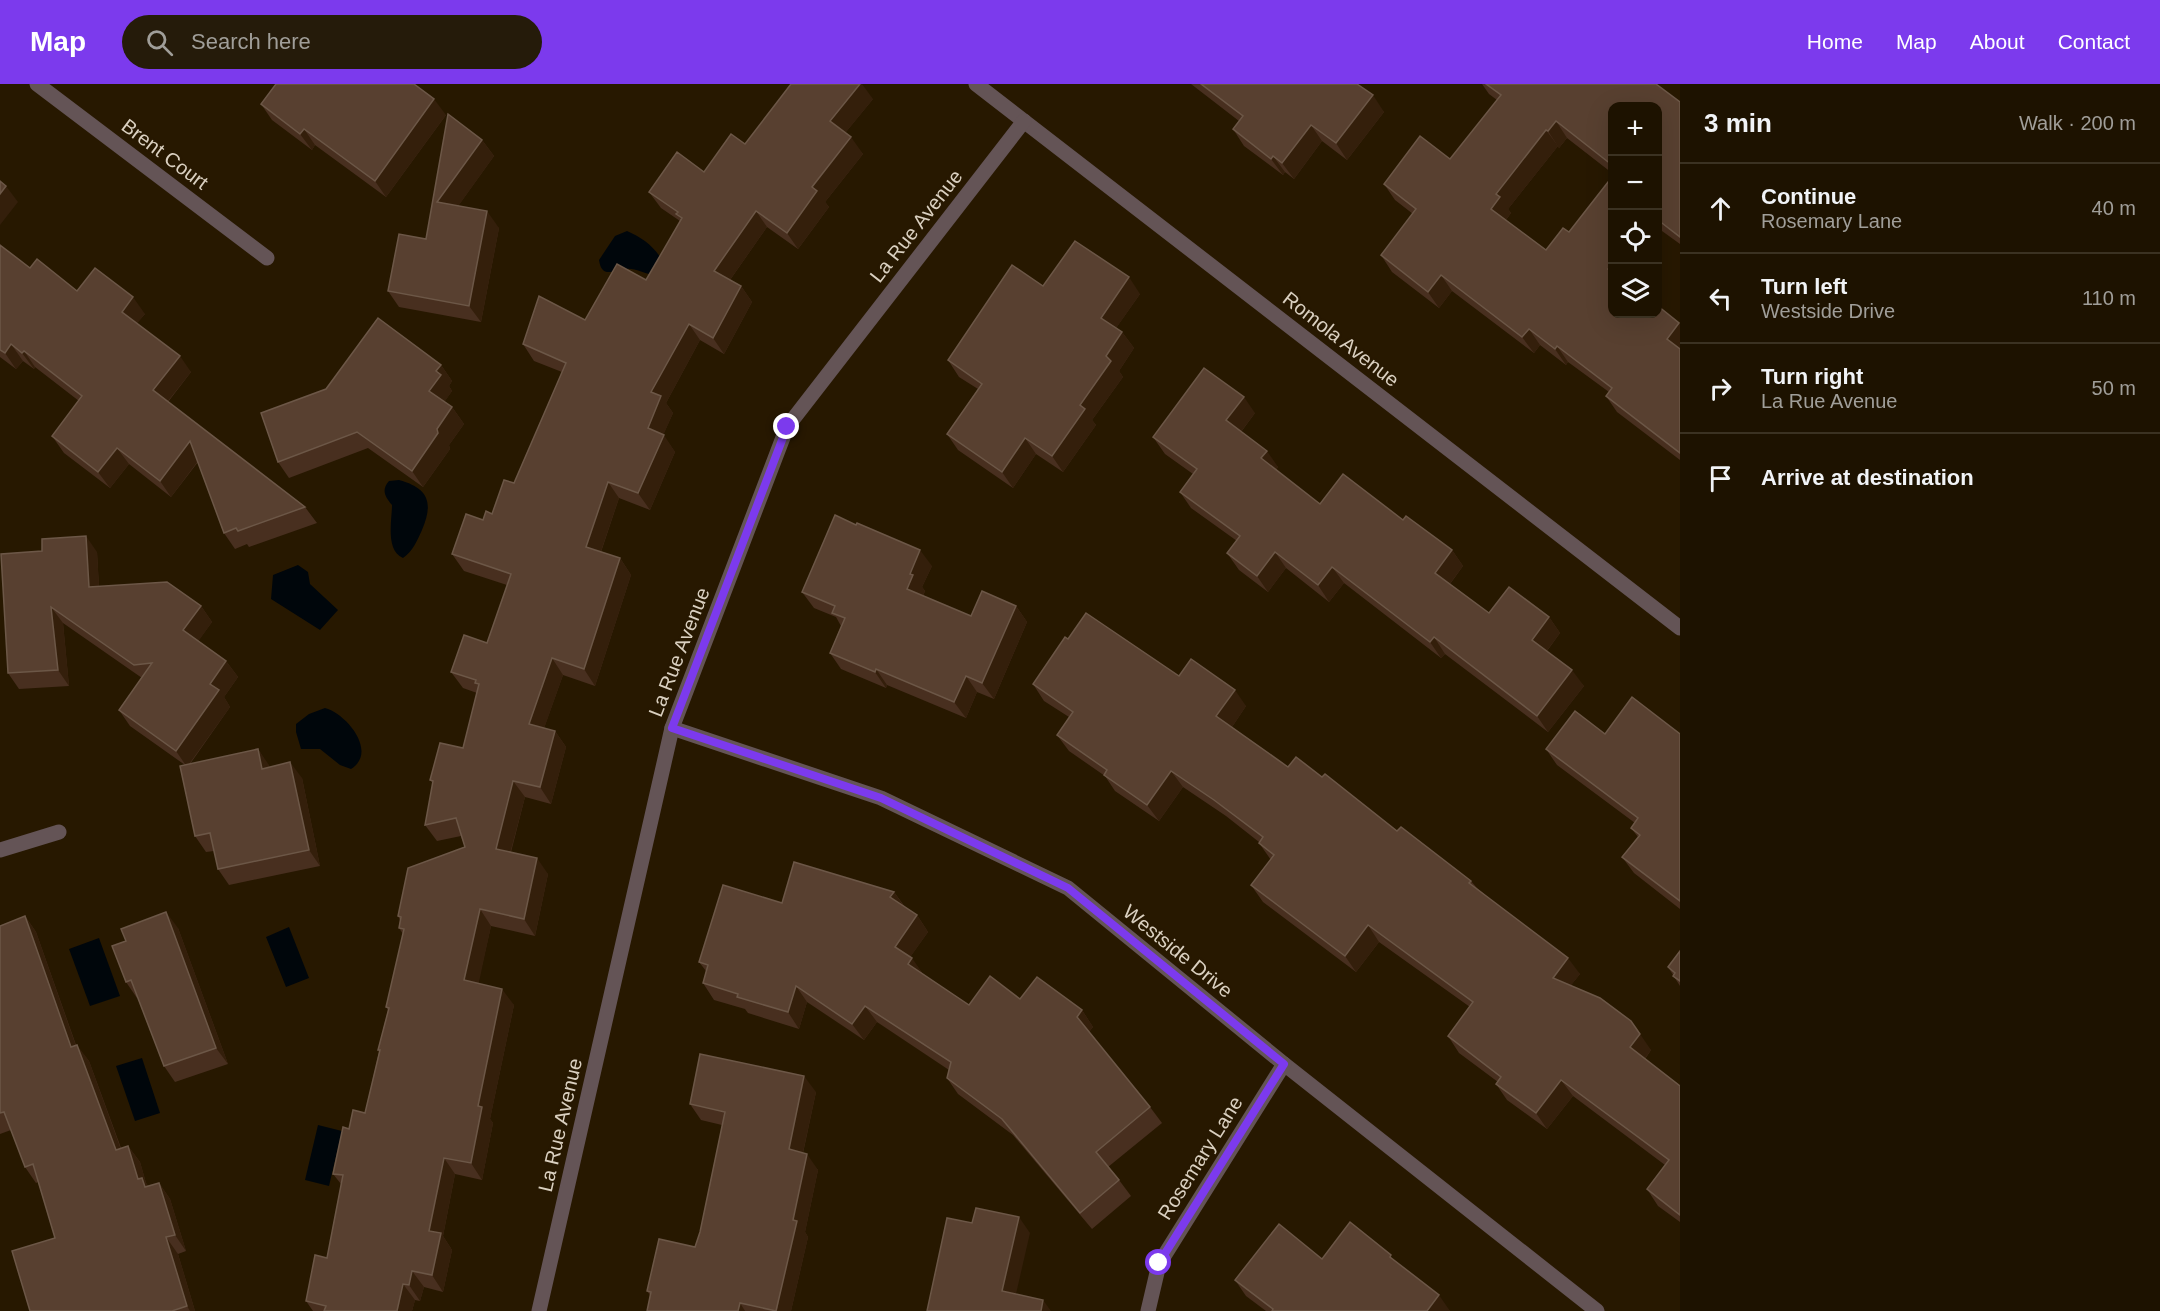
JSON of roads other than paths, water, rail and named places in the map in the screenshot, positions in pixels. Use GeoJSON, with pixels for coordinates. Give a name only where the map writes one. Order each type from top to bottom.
{"type":"FeatureCollection","features":[{"type":"Feature","properties":{"kind":"street","name":"Brent Court"},"geometry":{"type":"LineString","coordinates":[[37,84],[267,258]]}},
{"type":"Feature","properties":{"kind":"street","name":"Romola Avenue"},"geometry":{"type":"LineString","coordinates":[[976,84],[1680,628]]}},
{"type":"Feature","properties":{"kind":"street","name":"La Rue Avenue"},"geometry":{"type":"LineString","coordinates":[[539,1311],[672,728],[787,427],[1024,121]]}},
{"type":"Feature","properties":{"kind":"street","name":"Westside Drive"},"geometry":{"type":"LineString","coordinates":[[672,728],[881,798],[1068,888],[1284,1064],[1597,1311]]}},
{"type":"Feature","properties":{"kind":"street"},"geometry":{"type":"LineString","coordinates":[[0,850],[59,832]]}},
{"type":"Feature","properties":{"kind":"street","name":"Rosemary Lane"},"geometry":{"type":"LineString","coordinates":[[1148,1311],[1159,1263],[1284,1064]]}}]}
